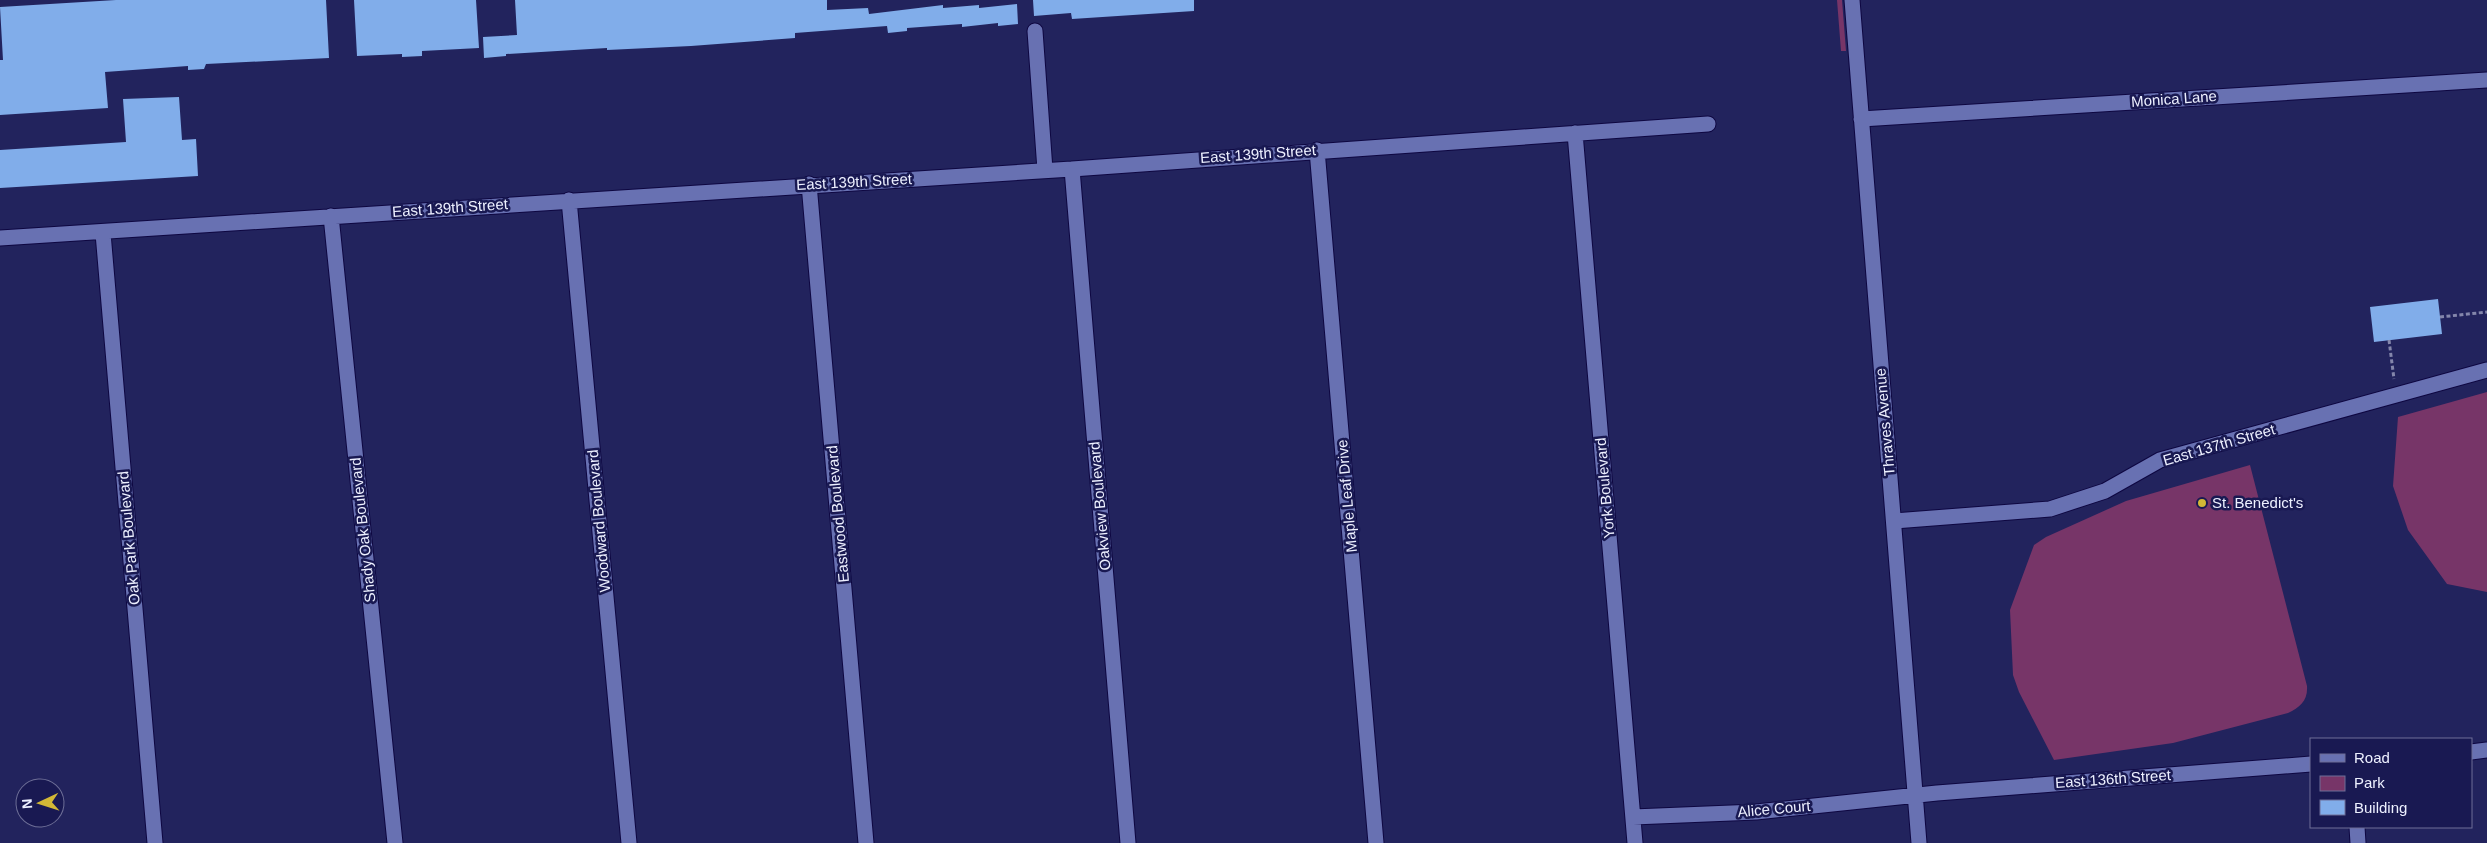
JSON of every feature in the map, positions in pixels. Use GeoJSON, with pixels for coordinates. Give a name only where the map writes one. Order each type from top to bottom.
{"type":"FeatureCollection","features":[{"type":"Feature","properties":{"kind":"street","name":"Thraves Avenue"},"geometry":{"type":"LineString","coordinates":[[1852,0],[1919,843]]}},
{"type":"Feature","properties":{"kind":"street"},"geometry":{"type":"LineString","coordinates":[[1035,31],[1045,170]]}},
{"type":"Feature","properties":{"kind":"street","name":"Monica Lane"},"geometry":{"type":"LineString","coordinates":[[1861,119],[2487,80]]}},
{"type":"Feature","properties":{"kind":"street","name":"East 139th Street"},"geometry":{"type":"LineString","coordinates":[[0,238],[102,233],[1708,124]]}},
{"type":"Feature","properties":{"kind":"street","name":"York Boulevard"},"geometry":{"type":"LineString","coordinates":[[1575,133],[1635,843]]}},
{"type":"Feature","properties":{"kind":"street","name":"Maple Leaf Drive"},"geometry":{"type":"LineString","coordinates":[[1318,150],[1376,843]]}},
{"type":"Feature","properties":{"kind":"street","name":"Oakview Boulevard"},"geometry":{"type":"LineString","coordinates":[[1072,168],[1128,843]]}},
{"type":"Feature","properties":{"kind":"street","name":"Eastwood Boulevard"},"geometry":{"type":"LineString","coordinates":[[809,184],[866,843]]}},
{"type":"Feature","properties":{"kind":"street","name":"Woodward Boulevard"},"geometry":{"type":"LineString","coordinates":[[570,200],[629,843]]}},
{"type":"Feature","properties":{"kind":"street","name":"Shady Oak Boulevard"},"geometry":{"type":"LineString","coordinates":[[331,216],[395,843]]}},
{"type":"Feature","properties":{"kind":"street","name":"Oak Park Boulevard"},"geometry":{"type":"LineString","coordinates":[[102,233],[154,843]]}},
{"type":"Feature","properties":{"kind":"street","name":"East 137th Street"},"geometry":{"type":"LineString","coordinates":[[1894,521],[2050,509],[2105,491],[2160,460],[2487,370]]}},
{"type":"Feature","properties":{"kind":"street"},"geometry":{"type":"LineString","coordinates":[[2472,752],[2487,750]]}},
{"type":"Feature","properties":{"kind":"street","name":"East 136th Street"},"geometry":{"type":"LineString","coordinates":[[1915,796],[2310,764]]}},
{"type":"Feature","properties":{"kind":"street","name":"Alice Court"},"geometry":{"type":"LineString","coordinates":[[1633,818],[1756,812],[1915,796]]}},
{"type":"Feature","properties":{"kind":"street"},"geometry":{"type":"LineString","coordinates":[[2357,828],[2358,843]]}},
{"type":"Feature","properties":{"kind":"path"},"geometry":{"type":"LineString","coordinates":[[2440,317],[2487,312]]}},
{"type":"Feature","properties":{"kind":"path"},"geometry":{"type":"LineString","coordinates":[[2389,340],[2396,395]]}},
{"type":"Feature","properties":{"kind":"green space"},"geometry":{"type":"Polygon","coordinates":[[[1837,0],[1842,0],[1846,51],[1841,51],[1837,0]]]}},
{"type":"Feature","properties":{"kind":"green space"},"geometry":{"type":"Polygon","coordinates":[[[2487,392],[2487,592],[2447,584],[2408,530],[2393,486],[2398,417],[2487,392]]]}},
{"type":"Feature","properties":{"kind":"green space"},"geometry":{"type":"Polygon","coordinates":[[[2250,465],[2307,686],[2305,700],[2300,706],[2288,713],[2173,743],[2054,760],[2019,692],[2013,675],[2010,610],[2034,545],[2046,537],[2126,501],[2250,465]]]}},
{"type":"Feature","properties":{"kind":"building"},"geometry":{"type":"Polygon","coordinates":[[[116,0],[326,0],[329,58],[206,64],[204,69],[188,70],[188,66],[105,72],[108,108],[0,115],[0,60],[3,60],[0,7],[116,0]]]}},
{"type":"Feature","properties":{"kind":"building"},"geometry":{"type":"Polygon","coordinates":[[[354,0],[476,0],[479,48],[422,51],[422,56],[402,57],[402,54],[357,56],[354,0]]]}},
{"type":"Feature","properties":{"kind":"building"},"geometry":{"type":"Polygon","coordinates":[[[515,0],[827,0],[827,10],[868,8],[869,14],[943,5],[943,8],[979,5],[979,8],[1017,4],[1018,24],[998,26],[998,23],[962,27],[962,24],[907,28],[907,31],[888,33],[887,26],[795,33],[795,38],[691,46],[607,50],[607,48],[506,54],[506,56],[484,58],[483,37],[517,35],[515,0]]]}},
{"type":"Feature","properties":{"kind":"building"},"geometry":{"type":"Polygon","coordinates":[[[1033,0],[1194,0],[1194,11],[1072,19],[1071,13],[1034,16],[1033,0]]]}},
{"type":"Feature","properties":{"kind":"building"},"geometry":{"type":"Polygon","coordinates":[[[179,97],[182,140],[196,139],[198,176],[0,188],[0,150],[126,142],[123,99],[179,97]]]}},
{"type":"Feature","properties":{"kind":"building"},"geometry":{"type":"Polygon","coordinates":[[[2438,299],[2442,334],[2374,342],[2370,307],[2438,299]]]}},
{"type":"Feature","properties":{"kind":"place","name":"St. Benedict's"},"geometry":{"type":"Point","coordinates":[2202,503]}}]}
